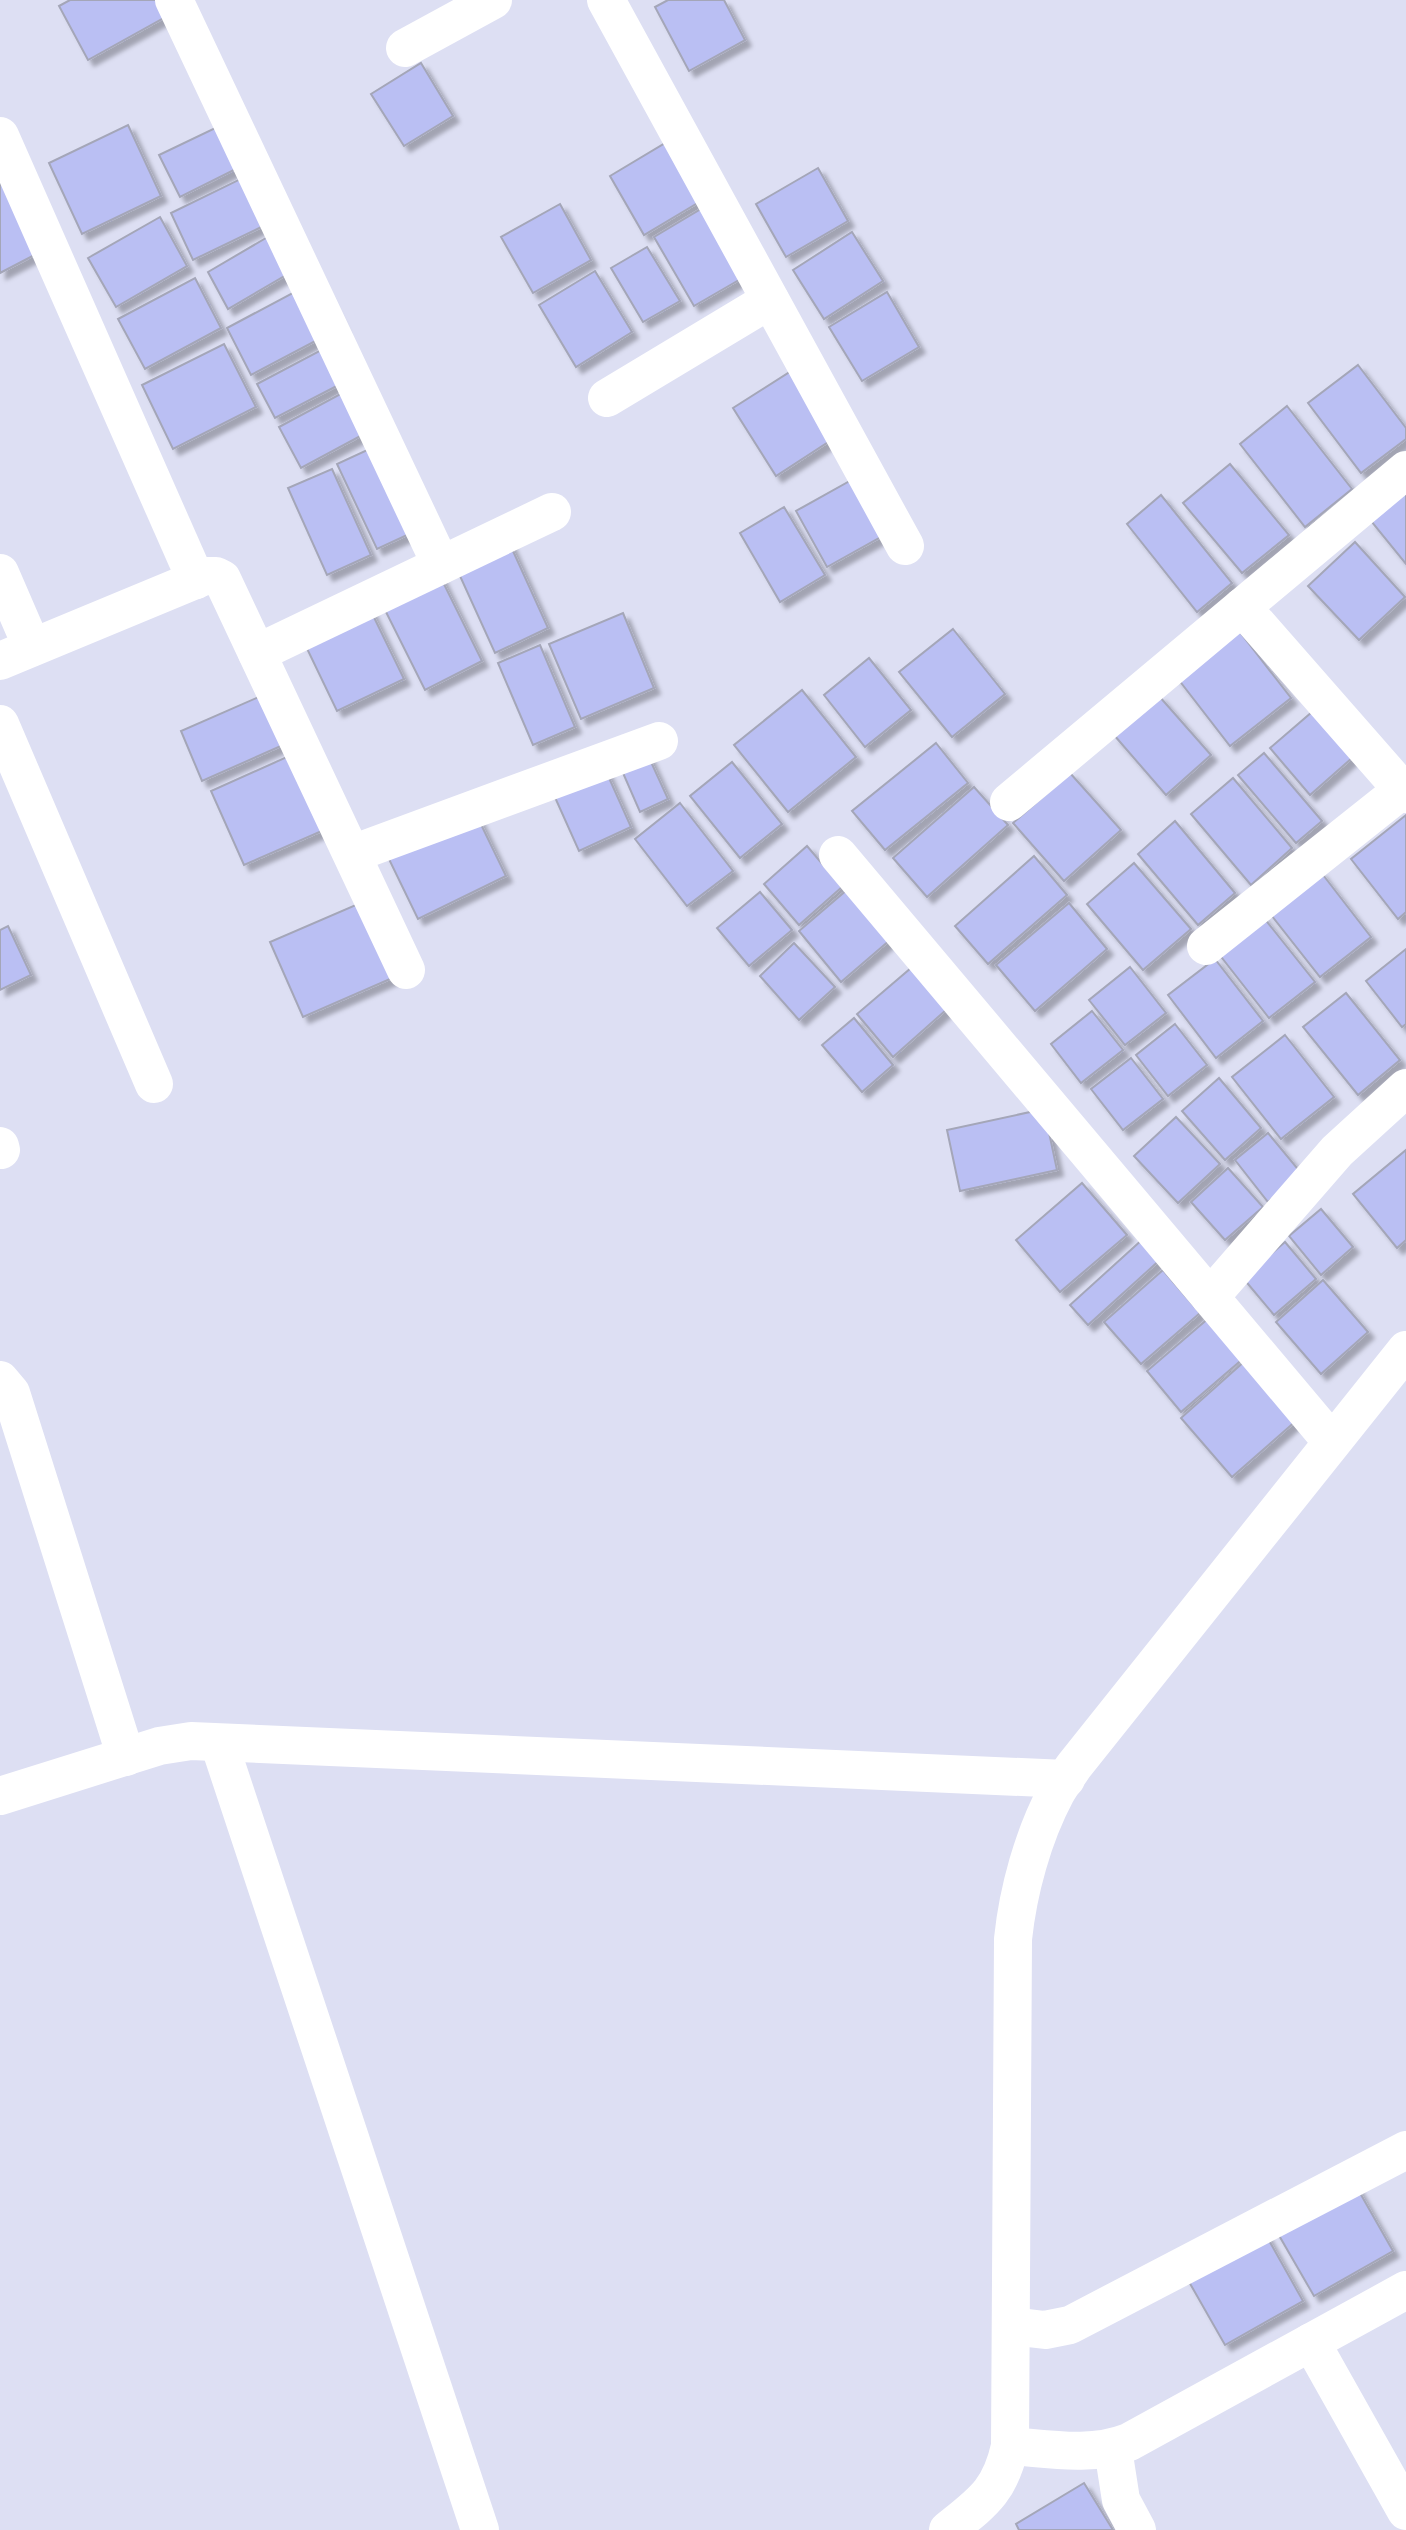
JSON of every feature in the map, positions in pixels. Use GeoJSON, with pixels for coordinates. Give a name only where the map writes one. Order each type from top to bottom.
{"type":"FeatureCollection","features":[{"type":"Feature","properties":{"kind":"street"},"geometry":{"type":"LineString","coordinates":[[174,0],[441,565]]}},
{"type":"Feature","properties":{"kind":"street"},"geometry":{"type":"LineString","coordinates":[[405,48],[493,0]]}},
{"type":"Feature","properties":{"kind":"street"},"geometry":{"type":"LineString","coordinates":[[606,0],[905,546]]}},
{"type":"Feature","properties":{"kind":"street"},"geometry":{"type":"LineString","coordinates":[[0,136],[195,580]]}},
{"type":"Feature","properties":{"kind":"street"},"geometry":{"type":"LineString","coordinates":[[607,398],[770,300]]}},
{"type":"Feature","properties":{"kind":"street"},"geometry":{"type":"LineString","coordinates":[[1009,802],[1406,470]]}},
{"type":"Feature","properties":{"kind":"street"},"geometry":{"type":"LineString","coordinates":[[257,653],[552,512]]}},
{"type":"Feature","properties":{"kind":"street"},"geometry":{"type":"LineString","coordinates":[[0,573],[16,654],[205,576],[222,579],[406,970]]}},
{"type":"Feature","properties":{"kind":"street"},"geometry":{"type":"LineString","coordinates":[[1206,946],[1404,792],[1242,607]]}},
{"type":"Feature","properties":{"kind":"street"},"geometry":{"type":"LineString","coordinates":[[0,723],[154,1084]]}},
{"type":"Feature","properties":{"kind":"street"},"geometry":{"type":"LineString","coordinates":[[352,854],[659,741]]}},
{"type":"Feature","properties":{"kind":"street"},"geometry":{"type":"LineString","coordinates":[[838,855],[1332,1442]]}},
{"type":"Feature","properties":{"kind":"street"},"geometry":{"type":"LineString","coordinates":[[1210,1297],[1337,1151],[1406,1088]]}},
{"type":"Feature","properties":{"kind":"street"},"geometry":{"type":"LineString","coordinates":[[948,2530],[992,2492],[1005,2470],[1010,2446],[1013,1939],[1021,1890],[1045,1816],[1057,1790],[1406,1350]]}},
{"type":"Feature","properties":{"kind":"street"},"geometry":{"type":"LineString","coordinates":[[0,1380],[11,1393],[125,1757]]}},
{"type":"Feature","properties":{"kind":"street"},"geometry":{"type":"LineString","coordinates":[[0,1796],[173,1743],[1066,1779]]}},
{"type":"Feature","properties":{"kind":"street"},"geometry":{"type":"LineString","coordinates":[[219,1743],[480,2530]]}},
{"type":"Feature","properties":{"kind":"street"},"geometry":{"type":"LineString","coordinates":[[1011,2326],[1045,2330],[1070,2325],[1406,2150]]}},
{"type":"Feature","properties":{"kind":"street"},"geometry":{"type":"LineString","coordinates":[[1010,2446],[1095,2452],[1112,2449],[1406,2290]]}},
{"type":"Feature","properties":{"kind":"street"},"geometry":{"type":"LineString","coordinates":[[1311,2342],[1406,2511]]}},
{"type":"Feature","properties":{"kind":"street"},"geometry":{"type":"LineString","coordinates":[[1112,2449],[1121,2500],[1137,2530]]}},
{"type":"Feature","properties":{"kind":"building"},"geometry":{"type":"Polygon","coordinates":[[[70,0],[173,0],[178,10],[88,60],[59,6],[70,0]]]}},
{"type":"Feature","properties":{"kind":"building"},"geometry":{"type":"Polygon","coordinates":[[[668,0],[724,0],[745,40],[689,71],[655,7],[668,0]]]}},
{"type":"Feature","properties":{"kind":"building"},"geometry":{"type":"Polygon","coordinates":[[[421,63],[453,116],[404,146],[371,94],[421,63]]]}},
{"type":"Feature","properties":{"kind":"building"},"geometry":{"type":"Polygon","coordinates":[[[234,119],[254,160],[180,197],[159,155],[234,119]]]}},
{"type":"Feature","properties":{"kind":"building"},"geometry":{"type":"Polygon","coordinates":[[[128,125],[161,196],[82,234],[49,163],[128,125]]]}},
{"type":"Feature","properties":{"kind":"building"},"geometry":{"type":"Polygon","coordinates":[[[672,139],[706,198],[644,235],[610,176],[672,139]]]}},
{"type":"Feature","properties":{"kind":"building"},"geometry":{"type":"Polygon","coordinates":[[[0,152],[48,248],[0,273],[0,152]]]}},
{"type":"Feature","properties":{"kind":"building"},"geometry":{"type":"Polygon","coordinates":[[[818,168],[848,221],[786,257],[756,204],[818,168]]]}},
{"type":"Feature","properties":{"kind":"building"},"geometry":{"type":"Polygon","coordinates":[[[257,171],[280,218],[193,260],[171,213],[257,171]]]}},
{"type":"Feature","properties":{"kind":"building"},"geometry":{"type":"Polygon","coordinates":[[[711,203],[751,273],[694,306],[654,237],[711,203]]]}},
{"type":"Feature","properties":{"kind":"building"},"geometry":{"type":"Polygon","coordinates":[[[560,204],[591,260],[533,293],[501,237],[560,204]]]}},
{"type":"Feature","properties":{"kind":"building"},"geometry":{"type":"Polygon","coordinates":[[[160,217],[187,266],[116,307],[88,258],[160,217]]]}},
{"type":"Feature","properties":{"kind":"building"},"geometry":{"type":"Polygon","coordinates":[[[283,228],[305,264],[228,309],[208,272],[283,228]]]}},
{"type":"Feature","properties":{"kind":"building"},"geometry":{"type":"Polygon","coordinates":[[[852,232],[883,281],[824,319],[793,270],[852,232]]]}},
{"type":"Feature","properties":{"kind":"building"},"geometry":{"type":"Polygon","coordinates":[[[647,247],[680,301],[643,322],[611,268],[647,247]]]}},
{"type":"Feature","properties":{"kind":"building"},"geometry":{"type":"Polygon","coordinates":[[[595,271],[632,332],[576,367],[539,305],[595,271]]]}},
{"type":"Feature","properties":{"kind":"building"},"geometry":{"type":"Polygon","coordinates":[[[195,278],[221,328],[145,369],[118,319],[195,278]]]}},
{"type":"Feature","properties":{"kind":"building"},"geometry":{"type":"Polygon","coordinates":[[[317,280],[342,327],[251,375],[227,328],[317,280]]]}},
{"type":"Feature","properties":{"kind":"building"},"geometry":{"type":"Polygon","coordinates":[[[887,292],[919,347],[862,381],[829,327],[887,292]]]}},
{"type":"Feature","properties":{"kind":"building"},"geometry":{"type":"Polygon","coordinates":[[[342,339],[360,374],[275,418],[257,384],[342,339]]]}},
{"type":"Feature","properties":{"kind":"building"},"geometry":{"type":"Polygon","coordinates":[[[224,344],[256,407],[173,449],[142,385],[224,344]]]}},
{"type":"Feature","properties":{"kind":"building"},"geometry":{"type":"Polygon","coordinates":[[[1358,365],[1406,428],[1406,439],[1361,473],[1308,403],[1358,365]]]}},
{"type":"Feature","properties":{"kind":"building"},"geometry":{"type":"Polygon","coordinates":[[[796,368],[839,435],[776,476],[733,408],[796,368]]]}},
{"type":"Feature","properties":{"kind":"building"},"geometry":{"type":"Polygon","coordinates":[[[359,384],[381,425],[301,468],[279,427],[359,384]]]}},
{"type":"Feature","properties":{"kind":"building"},"geometry":{"type":"Polygon","coordinates":[[[1287,406],[1352,489],[1305,527],[1240,444],[1287,406]]]}},
{"type":"Feature","properties":{"kind":"building"},"geometry":{"type":"Polygon","coordinates":[[[378,445],[418,530],[377,549],[337,464],[378,445]]]}},
{"type":"Feature","properties":{"kind":"building"},"geometry":{"type":"Polygon","coordinates":[[[1230,464],[1289,535],[1242,573],[1183,503],[1230,464]]]}},
{"type":"Feature","properties":{"kind":"building"},"geometry":{"type":"Polygon","coordinates":[[[332,469],[371,555],[327,575],[288,488],[332,469]]]}},
{"type":"Feature","properties":{"kind":"building"},"geometry":{"type":"Polygon","coordinates":[[[864,473],[895,529],[827,567],[796,511],[864,473]]]}},
{"type":"Feature","properties":{"kind":"building"},"geometry":{"type":"Polygon","coordinates":[[[1406,492],[1406,564],[1371,521],[1406,492]]]}},
{"type":"Feature","properties":{"kind":"building"},"geometry":{"type":"Polygon","coordinates":[[[1161,495],[1232,583],[1197,612],[1127,524],[1161,495]]]}},
{"type":"Feature","properties":{"kind":"building"},"geometry":{"type":"Polygon","coordinates":[[[784,507],[825,575],[780,602],[740,533],[784,507]]]}},
{"type":"Feature","properties":{"kind":"building"},"geometry":{"type":"Polygon","coordinates":[[[508,540],[548,628],[495,653],[455,565],[508,540]]]}},
{"type":"Feature","properties":{"kind":"building"},"geometry":{"type":"Polygon","coordinates":[[[1355,542],[1405,597],[1359,640],[1308,586],[1355,542]]]}},
{"type":"Feature","properties":{"kind":"building"},"geometry":{"type":"Polygon","coordinates":[[[438,572],[482,661],[425,690],[381,602],[438,572]]]}},
{"type":"Feature","properties":{"kind":"building"},"geometry":{"type":"Polygon","coordinates":[[[366,601],[404,679],[337,711],[300,634],[366,601]]]}},
{"type":"Feature","properties":{"kind":"building"},"geometry":{"type":"Polygon","coordinates":[[[623,613],[654,688],[581,719],[549,644],[623,613]]]}},
{"type":"Feature","properties":{"kind":"building"},"geometry":{"type":"Polygon","coordinates":[[[1236,627],[1291,698],[1230,746],[1175,675],[1236,627]]]}},
{"type":"Feature","properties":{"kind":"building"},"geometry":{"type":"Polygon","coordinates":[[[953,629],[1005,694],[952,737],[899,672],[953,629]]]}},
{"type":"Feature","properties":{"kind":"building"},"geometry":{"type":"Polygon","coordinates":[[[540,645],[575,727],[533,745],[498,663],[540,645]]]}},
{"type":"Feature","properties":{"kind":"building"},"geometry":{"type":"Polygon","coordinates":[[[869,658],[911,710],[865,747],[824,695],[869,658]]]}},
{"type":"Feature","properties":{"kind":"building"},"geometry":{"type":"Polygon","coordinates":[[[277,689],[299,738],[202,781],[181,731],[277,689]]]}},
{"type":"Feature","properties":{"kind":"building"},"geometry":{"type":"Polygon","coordinates":[[[802,690],[856,757],[788,812],[734,745],[802,690]]]}},
{"type":"Feature","properties":{"kind":"building"},"geometry":{"type":"Polygon","coordinates":[[[1159,696],[1211,755],[1166,795],[1114,735],[1159,696]]]}},
{"type":"Feature","properties":{"kind":"building"},"geometry":{"type":"Polygon","coordinates":[[[1312,712],[1352,758],[1310,795],[1270,748],[1312,712]]]}},
{"type":"Feature","properties":{"kind":"building"},"geometry":{"type":"Polygon","coordinates":[[[640,738],[668,799],[640,812],[613,750],[640,738]]]}},
{"type":"Feature","properties":{"kind":"building"},"geometry":{"type":"Polygon","coordinates":[[[936,743],[968,783],[885,850],[852,811],[936,743]]]}},
{"type":"Feature","properties":{"kind":"building"},"geometry":{"type":"Polygon","coordinates":[[[298,752],[331,827],[244,865],[211,791],[298,752]]]}},
{"type":"Feature","properties":{"kind":"building"},"geometry":{"type":"Polygon","coordinates":[[[1264,753],[1322,821],[1296,843],[1238,775],[1264,753]]]}},
{"type":"Feature","properties":{"kind":"building"},"geometry":{"type":"Polygon","coordinates":[[[601,760],[631,827],[579,851],[549,784],[601,760]]]}},
{"type":"Feature","properties":{"kind":"building"},"geometry":{"type":"Polygon","coordinates":[[[732,762],[782,824],[740,858],[690,796],[732,762]]]}},
{"type":"Feature","properties":{"kind":"building"},"geometry":{"type":"Polygon","coordinates":[[[1070,773],[1121,830],[1064,881],[1013,823],[1070,773]]]}},
{"type":"Feature","properties":{"kind":"building"},"geometry":{"type":"Polygon","coordinates":[[[1233,778],[1292,848],[1251,885],[1191,814],[1233,778]]]}},
{"type":"Feature","properties":{"kind":"building"},"geometry":{"type":"Polygon","coordinates":[[[974,787],[1008,825],[927,897],[893,858],[974,787]]]}},
{"type":"Feature","properties":{"kind":"building"},"geometry":{"type":"Polygon","coordinates":[[[680,803],[733,871],[687,906],[635,839],[680,803]]]}},
{"type":"Feature","properties":{"kind":"building"},"geometry":{"type":"Polygon","coordinates":[[[474,810],[506,876],[418,919],[386,853],[474,810]]]}},
{"type":"Feature","properties":{"kind":"building"},"geometry":{"type":"Polygon","coordinates":[[[1406,815],[1406,912],[1398,919],[1351,859],[1406,815]]]}},
{"type":"Feature","properties":{"kind":"building"},"geometry":{"type":"Polygon","coordinates":[[[1175,821],[1235,893],[1198,925],[1138,854],[1175,821]]]}},
{"type":"Feature","properties":{"kind":"building"},"geometry":{"type":"Polygon","coordinates":[[[807,846],[842,887],[799,925],[764,884],[807,846]]]}},
{"type":"Feature","properties":{"kind":"building"},"geometry":{"type":"Polygon","coordinates":[[[1034,856],[1067,895],[988,964],[955,926],[1034,856]]]}},
{"type":"Feature","properties":{"kind":"building"},"geometry":{"type":"Polygon","coordinates":[[[1134,863],[1191,929],[1143,970],[1087,904],[1134,863]]]}},
{"type":"Feature","properties":{"kind":"building"},"geometry":{"type":"Polygon","coordinates":[[[1320,871],[1371,937],[1320,977],[1268,911],[1320,871]]]}},
{"type":"Feature","properties":{"kind":"building"},"geometry":{"type":"Polygon","coordinates":[[[848,889],[890,940],[841,982],[799,931],[848,889]]]}},
{"type":"Feature","properties":{"kind":"building"},"geometry":{"type":"Polygon","coordinates":[[[760,892],[792,930],[749,966],[717,928],[760,892]]]}},
{"type":"Feature","properties":{"kind":"building"},"geometry":{"type":"Polygon","coordinates":[[[365,901],[397,976],[303,1017],[270,942],[365,901]]]}},
{"type":"Feature","properties":{"kind":"building"},"geometry":{"type":"Polygon","coordinates":[[[1069,903],[1107,949],[1035,1011],[996,965],[1069,903]]]}},
{"type":"Feature","properties":{"kind":"building"},"geometry":{"type":"Polygon","coordinates":[[[1260,913],[1315,982],[1269,1018],[1215,949],[1260,913]]]}},
{"type":"Feature","properties":{"kind":"building"},"geometry":{"type":"Polygon","coordinates":[[[8,926],[31,975],[0,990],[0,930],[8,926]]]}},
{"type":"Feature","properties":{"kind":"building"},"geometry":{"type":"Polygon","coordinates":[[[794,943],[835,987],[799,1020],[760,976],[794,943]]]}},
{"type":"Feature","properties":{"kind":"building"},"geometry":{"type":"Polygon","coordinates":[[[1406,949],[1406,1024],[1402,1027],[1366,981],[1406,949]]]}},
{"type":"Feature","properties":{"kind":"building"},"geometry":{"type":"Polygon","coordinates":[[[1215,959],[1263,1021],[1216,1058],[1168,995],[1215,959]]]}},
{"type":"Feature","properties":{"kind":"building"},"geometry":{"type":"Polygon","coordinates":[[[1130,967],[1166,1013],[1125,1045],[1089,1000],[1130,967]]]}},
{"type":"Feature","properties":{"kind":"building"},"geometry":{"type":"Polygon","coordinates":[[[911,968],[946,1010],[893,1057],[857,1014],[911,968]]]}},
{"type":"Feature","properties":{"kind":"building"},"geometry":{"type":"Polygon","coordinates":[[[1346,993],[1400,1060],[1358,1095],[1303,1027],[1346,993]]]}},
{"type":"Feature","properties":{"kind":"building"},"geometry":{"type":"Polygon","coordinates":[[[1092,1011],[1123,1050],[1081,1083],[1051,1044],[1092,1011]]]}},
{"type":"Feature","properties":{"kind":"building"},"geometry":{"type":"Polygon","coordinates":[[[854,1018],[893,1065],[862,1092],[822,1045],[854,1018]]]}},
{"type":"Feature","properties":{"kind":"building"},"geometry":{"type":"Polygon","coordinates":[[[1175,1024],[1207,1065],[1168,1096],[1136,1055],[1175,1024]]]}},
{"type":"Feature","properties":{"kind":"building"},"geometry":{"type":"Polygon","coordinates":[[[1285,1035],[1334,1097],[1281,1139],[1232,1077],[1285,1035]]]}},
{"type":"Feature","properties":{"kind":"building"},"geometry":{"type":"Polygon","coordinates":[[[1131,1058],[1163,1099],[1123,1130],[1091,1089],[1131,1058]]]}},
{"type":"Feature","properties":{"kind":"building"},"geometry":{"type":"Polygon","coordinates":[[[1219,1078],[1261,1128],[1225,1160],[1182,1111],[1219,1078]]]}},
{"type":"Feature","properties":{"kind":"building"},"geometry":{"type":"Polygon","coordinates":[[[1044,1109],[1057,1170],[960,1191],[947,1130],[1044,1109]]]}},
{"type":"Feature","properties":{"kind":"building"},"geometry":{"type":"Polygon","coordinates":[[[1176,1117],[1220,1164],[1178,1203],[1134,1156],[1176,1117]]]}},
{"type":"Feature","properties":{"kind":"building"},"geometry":{"type":"Polygon","coordinates":[[[1268,1133],[1302,1174],[1268,1202],[1235,1160],[1268,1133]]]}},
{"type":"Feature","properties":{"kind":"building"},"geometry":{"type":"Polygon","coordinates":[[[1406,1150],[1406,1240],[1397,1248],[1353,1194],[1406,1150]]]}},
{"type":"Feature","properties":{"kind":"building"},"geometry":{"type":"Polygon","coordinates":[[[1228,1168],[1263,1207],[1225,1240],[1191,1202],[1228,1168]]]}},
{"type":"Feature","properties":{"kind":"building"},"geometry":{"type":"Polygon","coordinates":[[[1082,1183],[1127,1235],[1060,1292],[1016,1240],[1082,1183]]]}},
{"type":"Feature","properties":{"kind":"building"},"geometry":{"type":"Polygon","coordinates":[[[1321,1209],[1353,1247],[1321,1275],[1289,1236],[1321,1209]]]}},
{"type":"Feature","properties":{"kind":"building"},"geometry":{"type":"Polygon","coordinates":[[[1144,1238],[1162,1258],[1088,1325],[1070,1305],[1144,1238]]]}},
{"type":"Feature","properties":{"kind":"building"},"geometry":{"type":"Polygon","coordinates":[[[1285,1242],[1316,1279],[1274,1315],[1243,1278],[1285,1242]]]}},
{"type":"Feature","properties":{"kind":"building"},"geometry":{"type":"Polygon","coordinates":[[[1163,1270],[1200,1313],[1141,1364],[1104,1322],[1163,1270]]]}},
{"type":"Feature","properties":{"kind":"building"},"geometry":{"type":"Polygon","coordinates":[[[1323,1280],[1368,1332],[1321,1374],[1276,1322],[1323,1280]]]}},
{"type":"Feature","properties":{"kind":"building"},"geometry":{"type":"Polygon","coordinates":[[[1210,1317],[1245,1357],[1181,1412],[1147,1371],[1210,1317]]]}},
{"type":"Feature","properties":{"kind":"building"},"geometry":{"type":"Polygon","coordinates":[[[1246,1360],[1297,1420],[1232,1477],[1181,1418],[1246,1360]]]}},
{"type":"Feature","properties":{"kind":"building"},"geometry":{"type":"Polygon","coordinates":[[[1352,2179],[1393,2251],[1314,2296],[1273,2225],[1352,2179]]]}},
{"type":"Feature","properties":{"kind":"building"},"geometry":{"type":"Polygon","coordinates":[[[1262,2228],[1303,2301],[1225,2345],[1184,2273],[1262,2228]]]}},
{"type":"Feature","properties":{"kind":"building"},"geometry":{"type":"Polygon","coordinates":[[[1084,2483],[1113,2530],[1019,2530],[1016,2524],[1084,2483]]]}}]}
